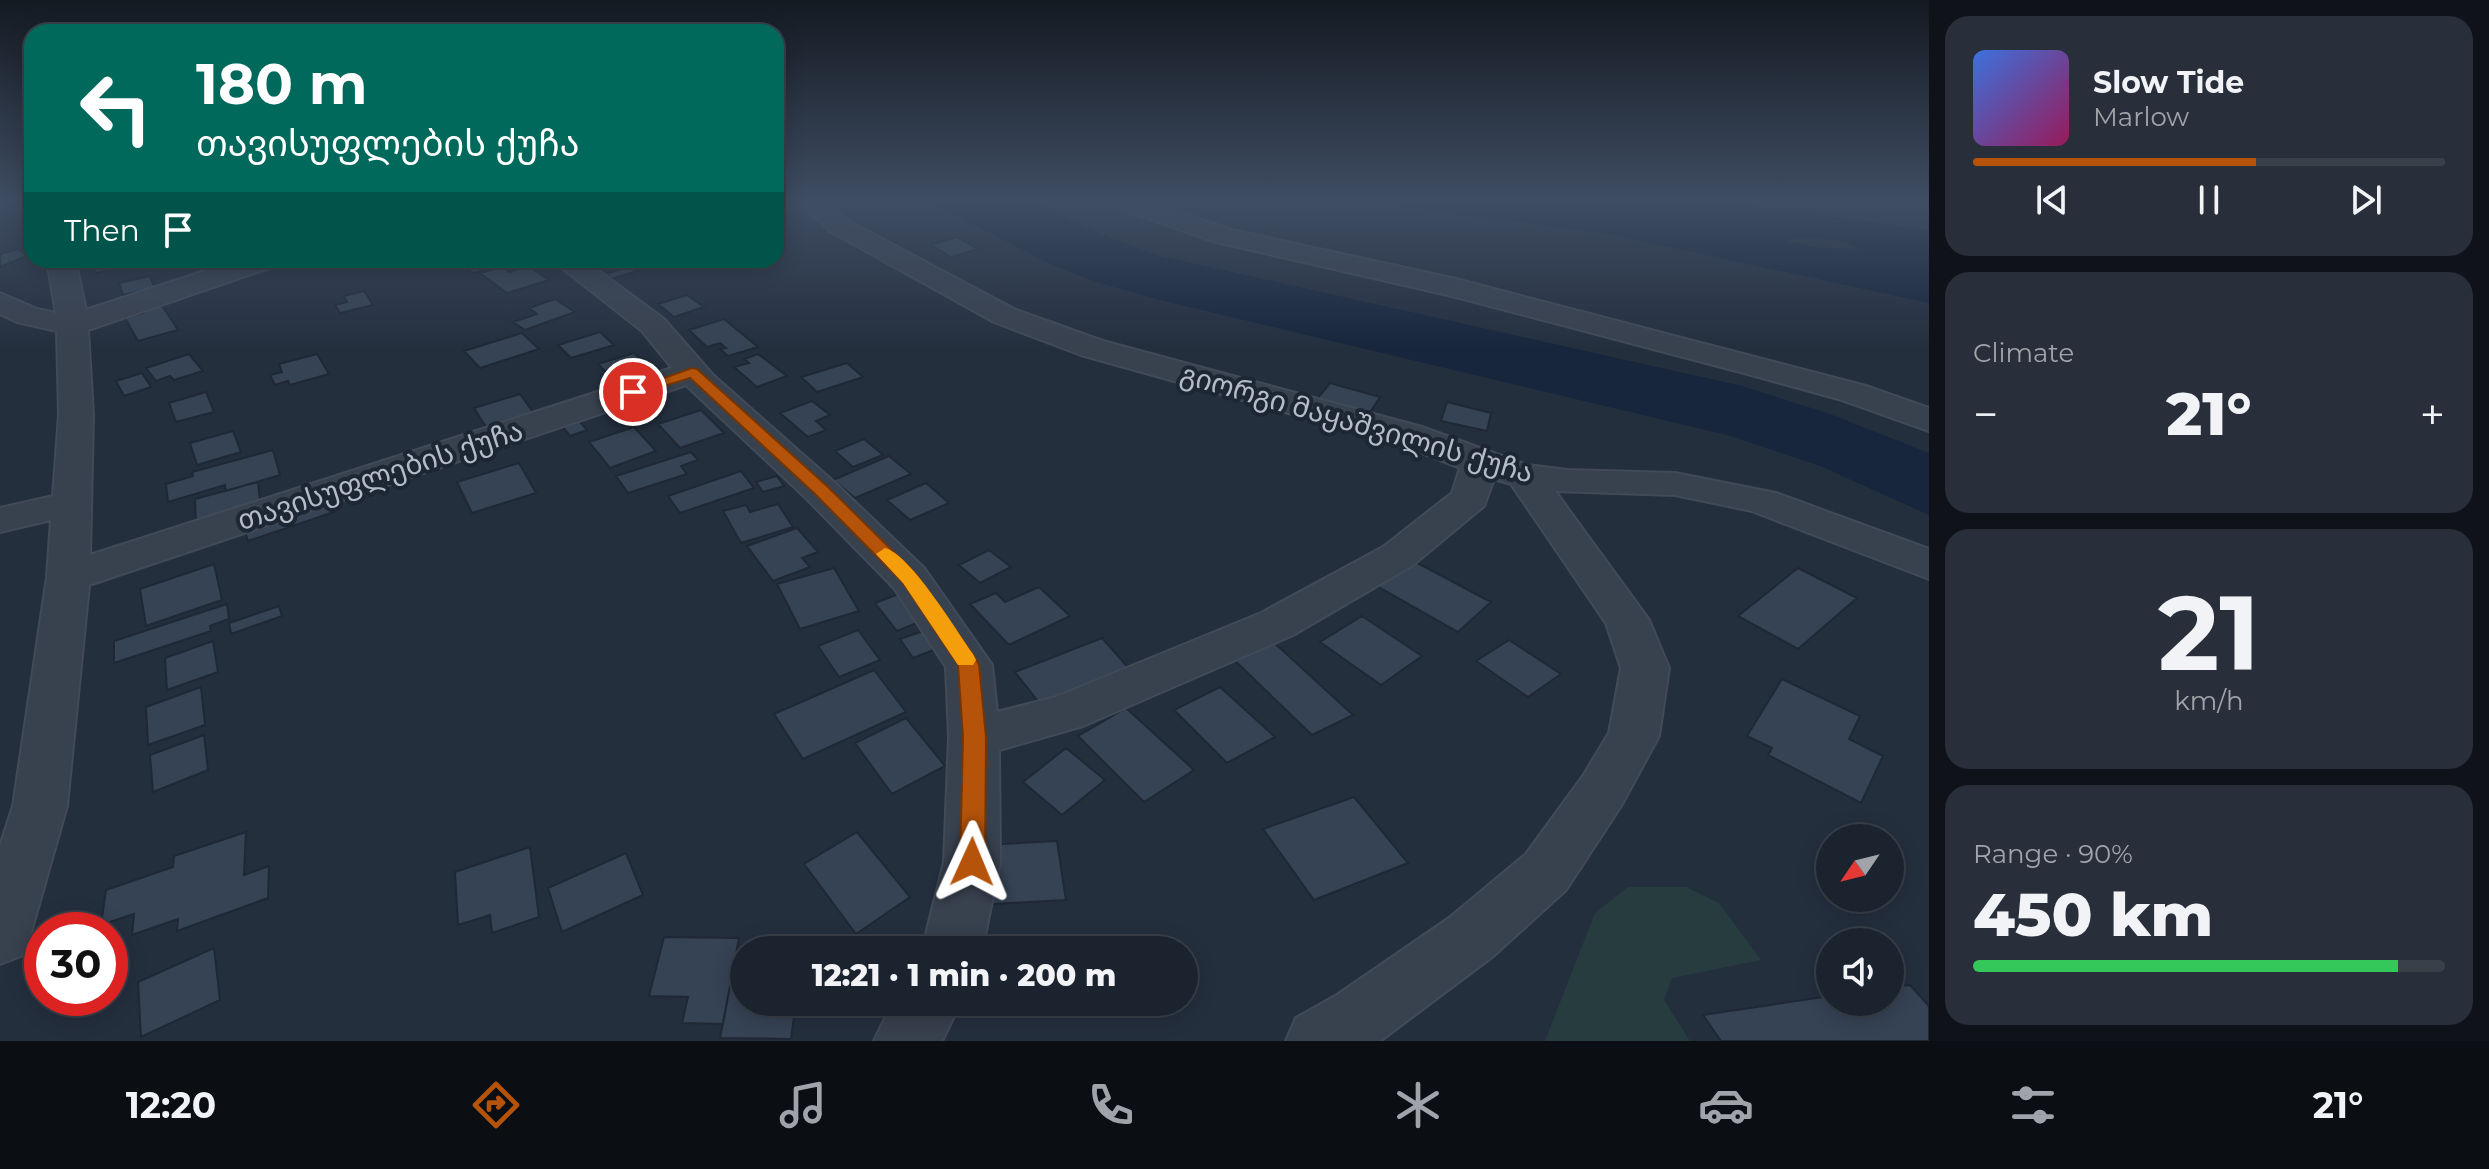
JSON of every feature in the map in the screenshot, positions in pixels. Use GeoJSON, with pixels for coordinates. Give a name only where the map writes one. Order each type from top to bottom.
{"type":"FeatureCollection","features":[{"type":"Feature","properties":{"kind":"street","name":"გიორგი მაყაშვილის ქუჩა"},"geometry":{"type":"LineString","coordinates":[[884,251],[1005,316],[1092,348],[1409,435],[1502,470],[1567,481],[1675,484],[1762,501],[1929,565]]}},
{"type":"Feature","properties":{"kind":"street"},"geometry":{"type":"LineString","coordinates":[[1297,251],[1756,366],[1854,393],[1929,420]]}},
{"type":"Feature","properties":{"kind":"street"},"geometry":{"type":"LineString","coordinates":[[0,936],[40,806],[68,577],[76,415],[71,302],[63,268]]}},
{"type":"Feature","properties":{"kind":"street"},"geometry":{"type":"LineString","coordinates":[[0,302],[28,316],[71,325],[241,268]]}},
{"type":"Feature","properties":{"kind":"street"},"geometry":{"type":"LineString","coordinates":[[577,268],[653,325],[692,372],[821,491],[909,578],[969,665],[974,737],[972,862],[955,936]]}},
{"type":"Feature","properties":{"kind":"street","name":"თავისუფლების ქუჩა"},"geometry":{"type":"LineString","coordinates":[[68,577],[692,372]]}},
{"type":"Feature","properties":{"kind":"street"},"geometry":{"type":"LineString","coordinates":[[974,737],[1066,713],[1277,624],[1398,556],[1502,470],[1627,620],[1645,668],[1634,736],[1602,791],[1546,872],[1470,938],[1360,1017],[1319,1041]]}},
{"type":"Feature","properties":{"kind":"street"},"geometry":{"type":"LineString","coordinates":[[0,520],[70,504]]}},
{"type":"Feature","properties":{"kind":"street"},"geometry":{"type":"LineString","coordinates":[[906,1041],[921,1016]]}},
{"type":"Feature","properties":{"kind":"green space"},"geometry":{"type":"Polygon","coordinates":[[[1628,887],[1686,887],[1719,903],[1761,960],[1672,978],[1664,1000],[1690,1041],[1545,1041],[1595,913],[1628,887]]]}},
{"type":"Feature","properties":{"kind":"water"},"geometry":{"type":"Polygon","coordinates":[[[1024,251],[1145,251],[1742,386],[1830,414],[1929,453],[1929,515],[1820,466],[1731,436],[1156,299],[1093,281],[1024,251]]]}},
{"type":"Feature","properties":{"kind":"water"},"geometry":{"type":"Polygon","coordinates":[[[1685,251],[1929,251],[1929,303],[1685,251]]]}},
{"type":"Feature","properties":{"kind":"building"},"geometry":{"type":"Polygon","coordinates":[[[20,251],[24,257],[0,267],[0,254],[20,251]]]}},
{"type":"Feature","properties":{"kind":"building"},"geometry":{"type":"Polygon","coordinates":[[[940,251],[973,251],[951,257],[940,251]]]}},
{"type":"Feature","properties":{"kind":"building"},"geometry":{"type":"Polygon","coordinates":[[[93,268],[117,268],[96,273],[93,268]]]}},
{"type":"Feature","properties":{"kind":"building"},"geometry":{"type":"Polygon","coordinates":[[[462,268],[488,268],[474,273],[462,268]]]}},
{"type":"Feature","properties":{"kind":"building"},"geometry":{"type":"Polygon","coordinates":[[[498,268],[509,272],[531,268],[549,280],[507,293],[480,273],[498,268]]]}},
{"type":"Feature","properties":{"kind":"building"},"geometry":{"type":"Polygon","coordinates":[[[646,268],[612,279],[606,274],[622,269],[646,268]]]}},
{"type":"Feature","properties":{"kind":"building"},"geometry":{"type":"Polygon","coordinates":[[[150,276],[155,288],[123,295],[119,283],[150,276]]]}},
{"type":"Feature","properties":{"kind":"building"},"geometry":{"type":"Polygon","coordinates":[[[364,291],[373,305],[340,313],[335,305],[347,302],[344,296],[364,291]]]}},
{"type":"Feature","properties":{"kind":"building"},"geometry":{"type":"Polygon","coordinates":[[[687,295],[704,307],[674,317],[658,304],[687,295]]]}},
{"type":"Feature","properties":{"kind":"building"},"geometry":{"type":"Polygon","coordinates":[[[555,299],[575,312],[525,330],[513,322],[537,314],[529,308],[555,299]]]}},
{"type":"Feature","properties":{"kind":"building"},"geometry":{"type":"Polygon","coordinates":[[[161,304],[178,330],[138,341],[125,318],[143,313],[140,309],[161,304]]]}},
{"type":"Feature","properties":{"kind":"building"},"geometry":{"type":"Polygon","coordinates":[[[724,319],[758,347],[728,356],[720,349],[726,348],[720,343],[707,347],[689,330],[724,319]]]}},
{"type":"Feature","properties":{"kind":"building"},"geometry":{"type":"Polygon","coordinates":[[[600,332],[614,345],[571,358],[558,345],[600,332]]]}},
{"type":"Feature","properties":{"kind":"building"},"geometry":{"type":"Polygon","coordinates":[[[522,333],[539,349],[480,368],[464,351],[522,333]]]}},
{"type":"Feature","properties":{"kind":"building"},"geometry":{"type":"Polygon","coordinates":[[[634,353],[650,367],[645,369],[655,379],[623,389],[598,364],[634,353]]]}},
{"type":"Feature","properties":{"kind":"building"},"geometry":{"type":"Polygon","coordinates":[[[189,354],[203,371],[174,380],[170,376],[156,381],[146,368],[189,354]]]}},
{"type":"Feature","properties":{"kind":"building"},"geometry":{"type":"Polygon","coordinates":[[[317,354],[329,374],[290,385],[288,381],[275,385],[270,375],[282,372],[279,364],[317,354]]]}},
{"type":"Feature","properties":{"kind":"building"},"geometry":{"type":"Polygon","coordinates":[[[758,354],[787,376],[757,387],[734,367],[749,363],[744,359],[758,354]]]}},
{"type":"Feature","properties":{"kind":"building"},"geometry":{"type":"Polygon","coordinates":[[[847,363],[863,377],[817,392],[801,377],[847,363]]]}},
{"type":"Feature","properties":{"kind":"building"},"geometry":{"type":"Polygon","coordinates":[[[142,373],[151,387],[124,396],[116,381],[142,373]]]}},
{"type":"Feature","properties":{"kind":"building"},"geometry":{"type":"Polygon","coordinates":[[[1330,383],[1380,397],[1369,414],[1317,399],[1330,383]]]}},
{"type":"Feature","properties":{"kind":"building"},"geometry":{"type":"Polygon","coordinates":[[[206,392],[214,412],[176,422],[169,403],[206,392]]]}},
{"type":"Feature","properties":{"kind":"building"},"geometry":{"type":"Polygon","coordinates":[[[520,394],[533,412],[486,427],[474,408],[520,394]]]}},
{"type":"Feature","properties":{"kind":"building"},"geometry":{"type":"Polygon","coordinates":[[[812,401],[830,415],[816,421],[826,430],[808,437],[780,413],[812,401]]]}},
{"type":"Feature","properties":{"kind":"building"},"geometry":{"type":"Polygon","coordinates":[[[1447,402],[1491,413],[1487,431],[1441,421],[1447,402]]]}},
{"type":"Feature","properties":{"kind":"building"},"geometry":{"type":"Polygon","coordinates":[[[701,410],[724,433],[680,448],[658,424],[701,410]]]}},
{"type":"Feature","properties":{"kind":"building"},"geometry":{"type":"Polygon","coordinates":[[[577,418],[587,430],[570,436],[560,424],[577,418]]]}},
{"type":"Feature","properties":{"kind":"building"},"geometry":{"type":"Polygon","coordinates":[[[634,427],[656,451],[610,468],[589,442],[634,427]]]}},
{"type":"Feature","properties":{"kind":"building"},"geometry":{"type":"Polygon","coordinates":[[[233,431],[241,452],[197,465],[190,443],[233,431]]]}},
{"type":"Feature","properties":{"kind":"building"},"geometry":{"type":"Polygon","coordinates":[[[864,439],[883,455],[853,467],[835,451],[864,439]]]}},
{"type":"Feature","properties":{"kind":"building"},"geometry":{"type":"Polygon","coordinates":[[[273,450],[280,475],[226,491],[225,485],[168,502],[166,484],[193,476],[192,472],[273,450]]]}},
{"type":"Feature","properties":{"kind":"building"},"geometry":{"type":"Polygon","coordinates":[[[691,452],[698,460],[681,466],[687,474],[628,493],[616,476],[691,452]]]}},
{"type":"Feature","properties":{"kind":"building"},"geometry":{"type":"Polygon","coordinates":[[[889,456],[911,474],[855,498],[833,480],[889,456]]]}},
{"type":"Feature","properties":{"kind":"building"},"geometry":{"type":"Polygon","coordinates":[[[519,463],[536,493],[472,513],[457,482],[519,463]]]}},
{"type":"Feature","properties":{"kind":"building"},"geometry":{"type":"Polygon","coordinates":[[[741,471],[754,488],[680,513],[668,496],[741,471]]]}},
{"type":"Feature","properties":{"kind":"building"},"geometry":{"type":"Polygon","coordinates":[[[777,476],[784,486],[763,492],[756,482],[777,476]]]}},
{"type":"Feature","properties":{"kind":"building"},"geometry":{"type":"Polygon","coordinates":[[[258,482],[261,510],[196,528],[195,499],[258,482]]]}},
{"type":"Feature","properties":{"kind":"building"},"geometry":{"type":"Polygon","coordinates":[[[926,483],[949,503],[910,520],[887,500],[926,483]]]}},
{"type":"Feature","properties":{"kind":"building"},"geometry":{"type":"Polygon","coordinates":[[[329,501],[334,512],[248,541],[244,529],[329,501]]]}},
{"type":"Feature","properties":{"kind":"building"},"geometry":{"type":"Polygon","coordinates":[[[778,504],[793,527],[741,543],[723,511],[746,505],[750,512],[778,504]]]}},
{"type":"Feature","properties":{"kind":"building"},"geometry":{"type":"Polygon","coordinates":[[[797,528],[818,552],[802,558],[810,567],[773,581],[747,546],[797,528]]]}},
{"type":"Feature","properties":{"kind":"building"},"geometry":{"type":"Polygon","coordinates":[[[989,550],[1011,567],[980,583],[959,565],[989,550]]]}},
{"type":"Feature","properties":{"kind":"building"},"geometry":{"type":"Polygon","coordinates":[[[1410,559],[1491,602],[1458,632],[1377,586],[1410,559]]]}},
{"type":"Feature","properties":{"kind":"building"},"geometry":{"type":"Polygon","coordinates":[[[214,564],[222,600],[146,626],[140,589],[214,564]]]}},
{"type":"Feature","properties":{"kind":"building"},"geometry":{"type":"Polygon","coordinates":[[[834,568],[859,611],[800,629],[777,584],[834,568]]]}},
{"type":"Feature","properties":{"kind":"building"},"geometry":{"type":"Polygon","coordinates":[[[1798,568],[1857,598],[1798,649],[1738,616],[1798,568]]]}},
{"type":"Feature","properties":{"kind":"building"},"geometry":{"type":"Polygon","coordinates":[[[1039,587],[1070,616],[1009,645],[970,604],[996,593],[1005,602],[1039,587]]]}},
{"type":"Feature","properties":{"kind":"building"},"geometry":{"type":"Polygon","coordinates":[[[904,592],[927,619],[897,631],[875,603],[904,592]]]}},
{"type":"Feature","properties":{"kind":"building"},"geometry":{"type":"Polygon","coordinates":[[[227,604],[229,619],[210,626],[211,631],[114,663],[114,641],[227,604]]]}},
{"type":"Feature","properties":{"kind":"building"},"geometry":{"type":"Polygon","coordinates":[[[279,606],[282,616],[231,634],[229,623],[279,606]]]}},
{"type":"Feature","properties":{"kind":"building"},"geometry":{"type":"Polygon","coordinates":[[[1362,616],[1422,656],[1381,685],[1320,642],[1362,616]]]}},
{"type":"Feature","properties":{"kind":"building"},"geometry":{"type":"Polygon","coordinates":[[[929,629],[941,647],[913,658],[900,639],[929,629]]]}},
{"type":"Feature","properties":{"kind":"building"},"geometry":{"type":"Polygon","coordinates":[[[858,630],[880,660],[839,677],[818,646],[858,630]]]}},
{"type":"Feature","properties":{"kind":"building"},"geometry":{"type":"Polygon","coordinates":[[[1102,638],[1134,674],[1045,710],[1015,672],[1102,638]]]}},
{"type":"Feature","properties":{"kind":"building"},"geometry":{"type":"Polygon","coordinates":[[[1269,638],[1353,715],[1312,735],[1229,655],[1269,638]]]}},
{"type":"Feature","properties":{"kind":"building"},"geometry":{"type":"Polygon","coordinates":[[[1509,640],[1561,674],[1528,697],[1476,661],[1509,640]]]}},
{"type":"Feature","properties":{"kind":"building"},"geometry":{"type":"Polygon","coordinates":[[[213,641],[218,672],[167,690],[165,658],[213,641]]]}},
{"type":"Feature","properties":{"kind":"building"},"geometry":{"type":"Polygon","coordinates":[[[874,670],[906,712],[803,759],[774,714],[874,670]]]}},
{"type":"Feature","properties":{"kind":"building"},"geometry":{"type":"Polygon","coordinates":[[[1782,679],[1860,716],[1849,739],[1883,756],[1861,803],[1768,755],[1772,748],[1747,736],[1782,679]]]}},
{"type":"Feature","properties":{"kind":"building"},"geometry":{"type":"Polygon","coordinates":[[[201,687],[205,725],[148,745],[146,707],[201,687]]]}},
{"type":"Feature","properties":{"kind":"building"},"geometry":{"type":"Polygon","coordinates":[[[1220,687],[1275,737],[1227,763],[1174,710],[1220,687]]]}},
{"type":"Feature","properties":{"kind":"building"},"geometry":{"type":"Polygon","coordinates":[[[1126,708],[1194,770],[1144,802],[1078,736],[1126,708]]]}},
{"type":"Feature","properties":{"kind":"building"},"geometry":{"type":"Polygon","coordinates":[[[906,718],[945,766],[892,794],[855,743],[906,718]]]}},
{"type":"Feature","properties":{"kind":"building"},"geometry":{"type":"Polygon","coordinates":[[[204,735],[208,770],[153,792],[150,755],[204,735]]]}},
{"type":"Feature","properties":{"kind":"building"},"geometry":{"type":"Polygon","coordinates":[[[1066,748],[1105,780],[1062,815],[1023,782],[1066,748]]]}},
{"type":"Feature","properties":{"kind":"building"},"geometry":{"type":"Polygon","coordinates":[[[1354,797],[1408,863],[1314,900],[1263,829],[1354,797]]]}},
{"type":"Feature","properties":{"kind":"building"},"geometry":{"type":"Polygon","coordinates":[[[246,832],[244,875],[269,866],[268,898],[177,931],[178,919],[132,935],[134,914],[103,912],[106,890],[173,867],[174,856],[246,832]]]}},
{"type":"Feature","properties":{"kind":"building"},"geometry":{"type":"Polygon","coordinates":[[[857,832],[910,897],[856,934],[804,864],[857,832]]]}},
{"type":"Feature","properties":{"kind":"building"},"geometry":{"type":"Polygon","coordinates":[[[1057,841],[1066,900],[992,904],[986,845],[1057,841]]]}},
{"type":"Feature","properties":{"kind":"building"},"geometry":{"type":"Polygon","coordinates":[[[530,847],[539,917],[492,933],[490,915],[458,925],[455,872],[530,847]]]}},
{"type":"Feature","properties":{"kind":"building"},"geometry":{"type":"Polygon","coordinates":[[[626,853],[643,895],[562,932],[548,888],[626,853]]]}},
{"type":"Feature","properties":{"kind":"building"},"geometry":{"type":"Polygon","coordinates":[[[664,937],[730,938],[730,986],[723,1024],[682,1023],[688,997],[649,996],[664,937]]]}},
{"type":"Feature","properties":{"kind":"building"},"geometry":{"type":"Polygon","coordinates":[[[214,948],[220,1000],[141,1037],[138,982],[214,948]]]}},
{"type":"Feature","properties":{"kind":"building"},"geometry":{"type":"Polygon","coordinates":[[[1910,985],[1929,1006],[1929,1041],[1721,1041],[1703,1015],[1816,998],[1816,1016],[1904,1016],[1904,986],[1910,985]]]}},
{"type":"Feature","properties":{"kind":"building"},"geometry":{"type":"Polygon","coordinates":[[[730,986],[730,1016],[794,1016],[791,1039],[720,1038],[730,986]]]}},
{"type":"Feature","properties":{"kind":"slow traffic"},"geometry":{"type":"LineString","coordinates":[[885,554],[909,578],[965,660]]}},
{"type":"Feature","properties":{"kind":"route"},"geometry":{"type":"LineString","coordinates":[[633,392],[692,372],[821,491],[909,578],[969,665],[974,737],[972,862]]}}]}
